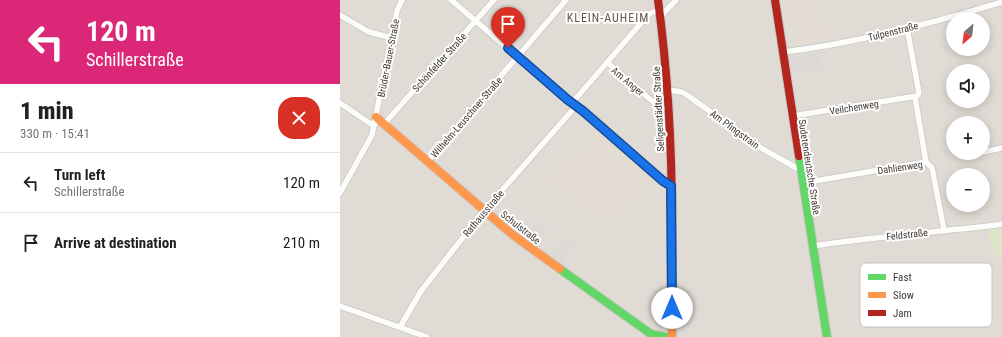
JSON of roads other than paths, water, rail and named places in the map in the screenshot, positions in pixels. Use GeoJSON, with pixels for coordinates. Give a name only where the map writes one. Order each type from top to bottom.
{"type":"FeatureCollection","features":[{"type":"Feature","properties":{"kind":"street","name":"Brüder-Bauer-Straße"},"geometry":{"type":"LineString","coordinates":[[340,193],[369,143],[376,117],[397,10],[402,0]]}},
{"type":"Feature","properties":{"kind":"street"},"geometry":{"type":"LineString","coordinates":[[451,0],[663,181],[671,186]]}},
{"type":"Feature","properties":{"kind":"street","name":"Schönfelder Straße"},"geometry":{"type":"LineString","coordinates":[[384,124],[494,0]]}},
{"type":"Feature","properties":{"kind":"street","name":"Wilhelm-Leuschner-Straße"},"geometry":{"type":"LineString","coordinates":[[430,163],[566,0]]}},
{"type":"Feature","properties":{"kind":"street","name":"Seligenstädter Straße"},"geometry":{"type":"LineString","coordinates":[[658,0],[670,108],[672,337]]}},
{"type":"Feature","properties":{"kind":"street","name":"Rathausstraße"},"geometry":{"type":"LineString","coordinates":[[400,327],[421,291],[484,211],[608,63],[648,16],[653,12],[660,14],[676,0]]}},
{"type":"Feature","properties":{"kind":"street","name":"Sudetendeutsche Straße"},"geometry":{"type":"LineString","coordinates":[[775,0],[827,337]]}},
{"type":"Feature","properties":{"kind":"street","name":"Tulpenstraße"},"geometry":{"type":"LineString","coordinates":[[783,52],[845,42],[907,28],[1002,2]]}},
{"type":"Feature","properties":{"kind":"street"},"geometry":{"type":"LineString","coordinates":[[340,15],[369,32],[392,38]]}},
{"type":"Feature","properties":{"kind":"street"},"geometry":{"type":"LineString","coordinates":[[907,28],[919,93],[915,98],[926,162]]}},
{"type":"Feature","properties":{"kind":"street","name":"Am Anger"},"geometry":{"type":"LineString","coordinates":[[608,63],[659,107],[670,108]]}},
{"type":"Feature","properties":{"kind":"street","name":"Am Pfingstrain"},"geometry":{"type":"LineString","coordinates":[[668,90],[682,92],[687,95],[761,148],[802,171]]}},
{"type":"Feature","properties":{"kind":"street","name":"Veilchenweg"},"geometry":{"type":"LineString","coordinates":[[792,116],[915,98]]}},
{"type":"Feature","properties":{"kind":"street"},"geometry":{"type":"LineString","coordinates":[[340,103],[374,126]]}},
{"type":"Feature","properties":{"kind":"street","name":"Schulstraße"},"geometry":{"type":"LineString","coordinates":[[376,117],[519,240],[651,334],[666,337]]}},
{"type":"Feature","properties":{"kind":"street"},"geometry":{"type":"LineString","coordinates":[[990,151],[1002,148]]}},
{"type":"Feature","properties":{"kind":"street","name":"Dahlienweg"},"geometry":{"type":"LineString","coordinates":[[803,183],[926,162],[932,168],[944,230]]}},
{"type":"Feature","properties":{"kind":"street","name":"Feldstraße"},"geometry":{"type":"LineString","coordinates":[[813,246],[874,237],[944,230],[973,229],[1002,224]]}},
{"type":"Feature","properties":{"kind":"street"},"geometry":{"type":"LineString","coordinates":[[340,306],[425,337]]}},
{"type":"Feature","properties":{"kind":"district","name":"KLEIN-AUHEIM"},"geometry":{"type":"Point","coordinates":[608,18]}}]}
